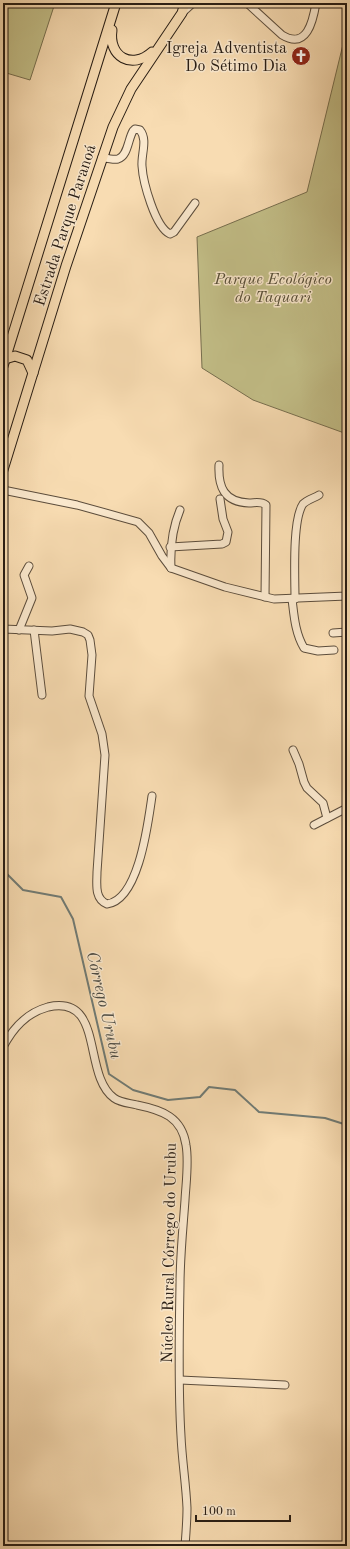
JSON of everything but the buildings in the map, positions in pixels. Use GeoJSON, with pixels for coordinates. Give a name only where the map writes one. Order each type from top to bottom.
{"type":"FeatureCollection","features":[{"type":"Feature","properties":{"kind":"main road","name":"Estrada Parque Paranoá"},"geometry":{"type":"LineString","coordinates":[[3,470],[102,157],[113,127],[130,89],[182,13],[185,3]]}},
{"type":"Feature","properties":{"kind":"main road","name":"Estrada Parque Paranoá"},"geometry":{"type":"LineString","coordinates":[[4,362],[115,7]]}},
{"type":"Feature","properties":{"kind":"main road"},"geometry":{"type":"LineString","coordinates":[[115,7],[111,44],[115,52],[120,57],[135,61],[141,60],[160,46]]}},
{"type":"Feature","properties":{"kind":"main road"},"geometry":{"type":"LineString","coordinates":[[4,362],[16,356],[27,360],[33,373]]}},
{"type":"Feature","properties":{"kind":"street"},"geometry":{"type":"LineString","coordinates":[[182,13],[193,3]]}},
{"type":"Feature","properties":{"kind":"street"},"geometry":{"type":"LineString","coordinates":[[247,3],[282,35],[289,38],[298,38],[308,31],[312,22],[315,4]]}},
{"type":"Feature","properties":{"kind":"street"},"geometry":{"type":"LineString","coordinates":[[102,157],[115,159],[120,158],[125,152],[133,131],[135,129],[140,130],[143,137],[142,165],[145,181],[153,207],[165,232],[170,234],[174,232],[195,203]]}},
{"type":"Feature","properties":{"kind":"street"},"geometry":{"type":"LineString","coordinates":[[219,465],[219,483],[225,493],[232,500],[237,502],[262,502],[266,505],[265,597]]}},
{"type":"Feature","properties":{"kind":"street"},"geometry":{"type":"LineString","coordinates":[[3,490],[77,505],[138,522],[149,533],[171,568],[225,587],[274,599],[347,596]]}},
{"type":"Feature","properties":{"kind":"street"},"geometry":{"type":"LineString","coordinates":[[319,495],[302,505],[297,524],[294,599],[296,627],[304,648],[318,651],[334,650]]}},
{"type":"Feature","properties":{"kind":"street"},"geometry":{"type":"LineString","coordinates":[[170,547],[222,544],[226,542],[228,532],[223,519],[220,499]]}},
{"type":"Feature","properties":{"kind":"street"},"geometry":{"type":"LineString","coordinates":[[171,568],[170,547],[172,531],[180,510]]}},
{"type":"Feature","properties":{"kind":"street"},"geometry":{"type":"LineString","coordinates":[[19,630],[32,602],[32,595],[24,575],[29,566]]}},
{"type":"Feature","properties":{"kind":"street"},"geometry":{"type":"LineString","coordinates":[[3,629],[52,631],[70,629],[84,632],[88,635],[90,640],[92,655],[89,696],[102,734],[105,755],[97,872],[97,889],[99,898],[102,902],[107,904],[117,901],[127,890],[135,875],[148,823],[152,796]]}},
{"type":"Feature","properties":{"kind":"street"},"geometry":{"type":"LineString","coordinates":[[34,630],[42,695]]}},
{"type":"Feature","properties":{"kind":"street"},"geometry":{"type":"LineString","coordinates":[[333,633],[347,632]]}},
{"type":"Feature","properties":{"kind":"street"},"geometry":{"type":"LineString","coordinates":[[293,750],[304,782],[323,803],[327,818]]}},
{"type":"Feature","properties":{"kind":"street"},"geometry":{"type":"LineString","coordinates":[[314,825],[347,808]]}},
{"type":"Feature","properties":{"kind":"street","name":"Núcleo Rural Córrego do Urubu"},"geometry":{"type":"LineString","coordinates":[[3,1047],[14,1029],[32,1013],[54,1006],[67,1006],[74,1008],[83,1018],[96,1068],[110,1094],[120,1101],[152,1108],[163,1113],[178,1124],[183,1131],[186,1145],[186,1180],[181,1259],[180,1380],[181,1444],[187,1509],[185,1546]]}},
{"type":"Feature","properties":{"kind":"street"},"geometry":{"type":"LineString","coordinates":[[180,1380],[285,1385]]}},
{"type":"Feature","properties":{"kind":"street"},"geometry":{"type":"LineString","coordinates":[[347,1523],[347,1540]]}},
{"type":"Feature","properties":{"kind":"green space"},"geometry":{"type":"Polygon","coordinates":[[[3,3],[55,3],[30,80],[3,72],[3,3]]]}},
{"type":"Feature","properties":{"kind":"green space","name":"Parque Ecológico do Taquari"},"geometry":{"type":"Polygon","coordinates":[[[347,28],[347,434],[253,400],[202,368],[197,237],[307,192],[347,28]]]}},
{"type":"Feature","properties":{"kind":"waterway","name":"Córrego Urubu"},"geometry":{"type":"LineString","coordinates":[[3,870],[23,890],[61,897],[73,919],[109,1074],[133,1090],[168,1100],[200,1097],[209,1087],[235,1090],[259,1112],[325,1118],[347,1125]]}},
{"type":"Feature","properties":{"kind":"place","name":"Igreja Adventista Do Sétimo Dia"},"geometry":{"type":"Point","coordinates":[301,56]}}]}
